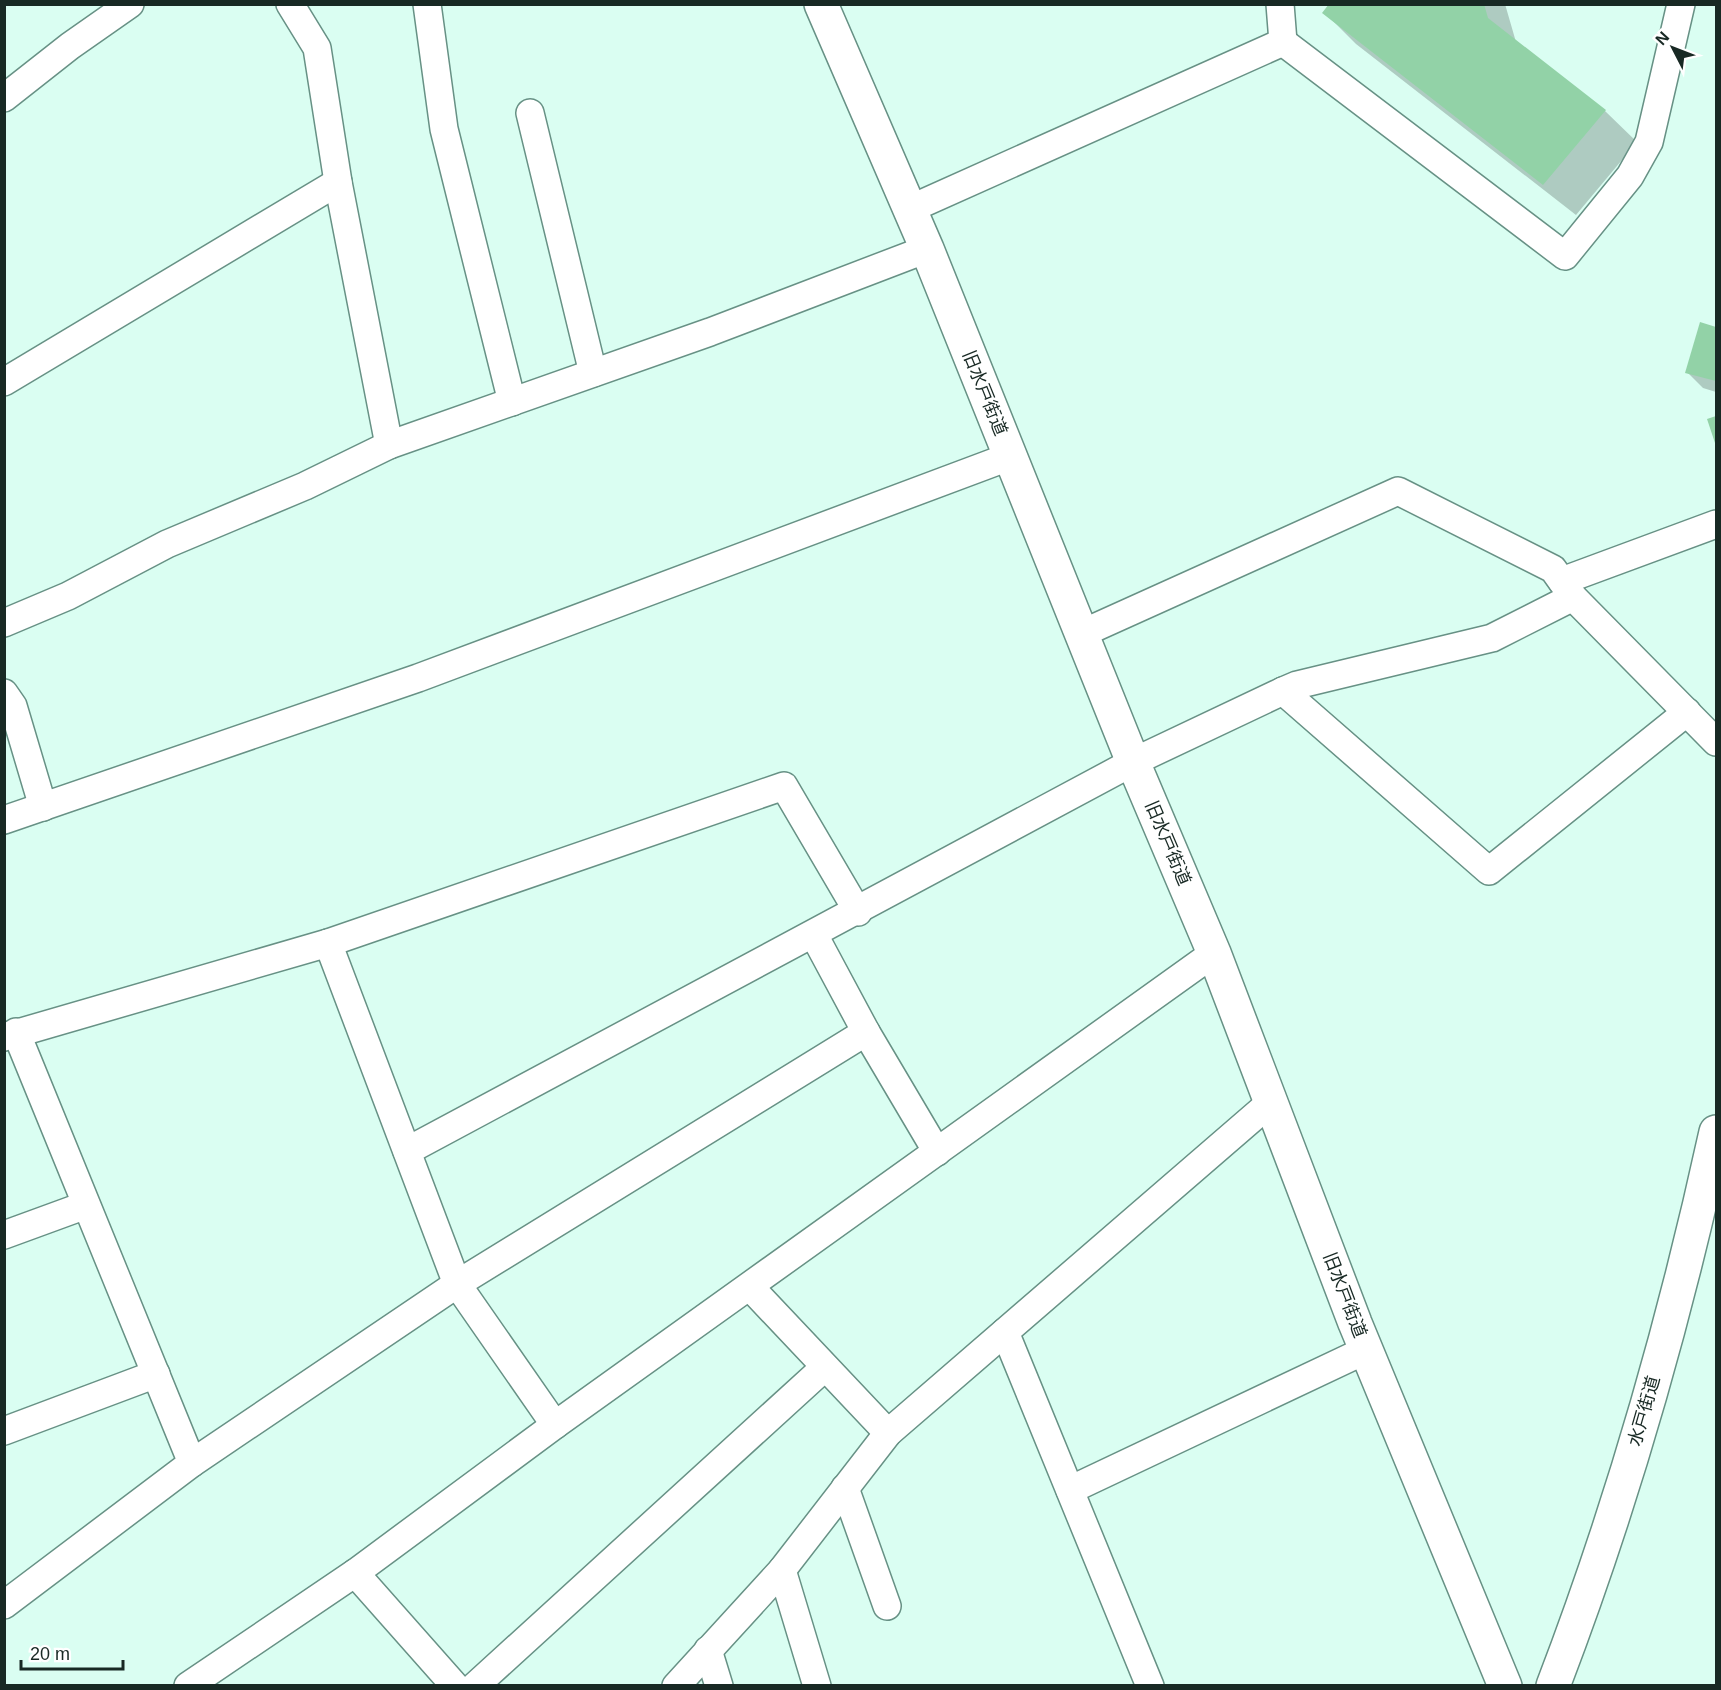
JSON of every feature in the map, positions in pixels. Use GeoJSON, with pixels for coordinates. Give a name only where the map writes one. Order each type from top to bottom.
{"type":"FeatureCollection","features":[{"type":"Feature","properties":{"kind":"street"},"geometry":{"type":"LineString","coordinates":[[4,98],[70,46],[130,4]]}},
{"type":"Feature","properties":{"kind":"street"},"geometry":{"type":"LineString","coordinates":[[290,4],[317,48],[339,182],[389,446]]}},
{"type":"Feature","properties":{"kind":"street"},"geometry":{"type":"LineString","coordinates":[[427,4],[444,129],[512,402]]}},
{"type":"Feature","properties":{"kind":"street","name":"旧水戸街道"},"geometry":{"type":"LineString","coordinates":[[821,4],[927,249],[1134,762],[1214,953],[1366,1350],[1505,1686]]}},
{"type":"Feature","properties":{"kind":"street"},"geometry":{"type":"LineString","coordinates":[[1280,4],[1283,42],[1565,256],[1630,176],[1649,141],[1681,4]]}},
{"type":"Feature","properties":{"kind":"street"},"geometry":{"type":"LineString","coordinates":[[910,209],[1283,42]]}},
{"type":"Feature","properties":{"kind":"street"},"geometry":{"type":"LineString","coordinates":[[531,112],[592,373]]}},
{"type":"Feature","properties":{"kind":"street"},"geometry":{"type":"LineString","coordinates":[[4,382],[339,182]]}},
{"type":"Feature","properties":{"kind":"street"},"geometry":{"type":"LineString","coordinates":[[4,623],[68,596],[167,544],[304,486],[389,446],[927,249]]}},
{"type":"Feature","properties":{"kind":"street"},"geometry":{"type":"LineString","coordinates":[[4,820],[418,678],[1011,456]]}},
{"type":"Feature","properties":{"kind":"street"},"geometry":{"type":"LineString","coordinates":[[1083,633],[1398,491],[1553,569],[1568,589],[1716,742]]}},
{"type":"Feature","properties":{"kind":"street"},"geometry":{"type":"LineString","coordinates":[[407,1151],[858,912],[1134,762],[1283,691],[1308,682],[1492,638],[1568,589],[1716,524]]}},
{"type":"Feature","properties":{"kind":"street"},"geometry":{"type":"LineString","coordinates":[[1283,691],[1490,871],[1687,712]]}},
{"type":"Feature","properties":{"kind":"street"},"geometry":{"type":"LineString","coordinates":[[4,693],[13,706],[43,807]]}},
{"type":"Feature","properties":{"kind":"street"},"geometry":{"type":"LineString","coordinates":[[192,1463],[87,1205],[10,1034],[328,943],[784,786],[858,912]]}},
{"type":"Feature","properties":{"kind":"street"},"geometry":{"type":"LineString","coordinates":[[814,935],[866,1032],[937,1152]]}},
{"type":"Feature","properties":{"kind":"street"},"geometry":{"type":"LineString","coordinates":[[328,943],[457,1284],[555,1425]]}},
{"type":"Feature","properties":{"kind":"street"},"geometry":{"type":"LineString","coordinates":[[188,1686],[356,1573],[555,1425],[1214,953]]}},
{"type":"Feature","properties":{"kind":"street"},"geometry":{"type":"LineString","coordinates":[[4,1605],[192,1463],[457,1284],[866,1032]]}},
{"type":"Feature","properties":{"kind":"street"},"geometry":{"type":"LineString","coordinates":[[676,1686],[782,1570],[888,1433],[1271,1102]]}},
{"type":"Feature","properties":{"kind":"street","name":"水戸街道"},"geometry":{"type":"LineString","coordinates":[[1553,1686],[1590,1591],[1639,1431],[1693,1239],[1716,1132]]}},
{"type":"Feature","properties":{"kind":"street"},"geometry":{"type":"LineString","coordinates":[[4,1235],[87,1205]]}},
{"type":"Feature","properties":{"kind":"street"},"geometry":{"type":"LineString","coordinates":[[750,1287],[888,1433]]}},
{"type":"Feature","properties":{"kind":"street"},"geometry":{"type":"LineString","coordinates":[[1005,1332],[1150,1686]]}},
{"type":"Feature","properties":{"kind":"street"},"geometry":{"type":"LineString","coordinates":[[1070,1490],[1366,1350]]}},
{"type":"Feature","properties":{"kind":"street"},"geometry":{"type":"LineString","coordinates":[[475,1686],[825,1366]]}},
{"type":"Feature","properties":{"kind":"street"},"geometry":{"type":"LineString","coordinates":[[4,1431],[156,1374]]}},
{"type":"Feature","properties":{"kind":"street"},"geometry":{"type":"LineString","coordinates":[[844,1488],[887,1606]]}},
{"type":"Feature","properties":{"kind":"street"},"geometry":{"type":"LineString","coordinates":[[782,1570],[817,1686]]}},
{"type":"Feature","properties":{"kind":"street"},"geometry":{"type":"LineString","coordinates":[[356,1573],[455,1686]]}},
{"type":"Feature","properties":{"kind":"street"},"geometry":{"type":"LineString","coordinates":[[708,1650],[719,1686]]}},
{"type":"Feature","properties":{"kind":"building"},"geometry":{"type":"Polygon","coordinates":[[[1329,4],[1484,4],[1488,18],[1606,110],[1543,185],[1322,13],[1329,4]]]}},
{"type":"Feature","properties":{"kind":"building"},"geometry":{"type":"Polygon","coordinates":[[[1700,322],[1716,327],[1716,381],[1685,373],[1700,322]]]}},
{"type":"Feature","properties":{"kind":"building"},"geometry":{"type":"Polygon","coordinates":[[[1716,416],[1716,446],[1707,419],[1716,416]]]}}]}
